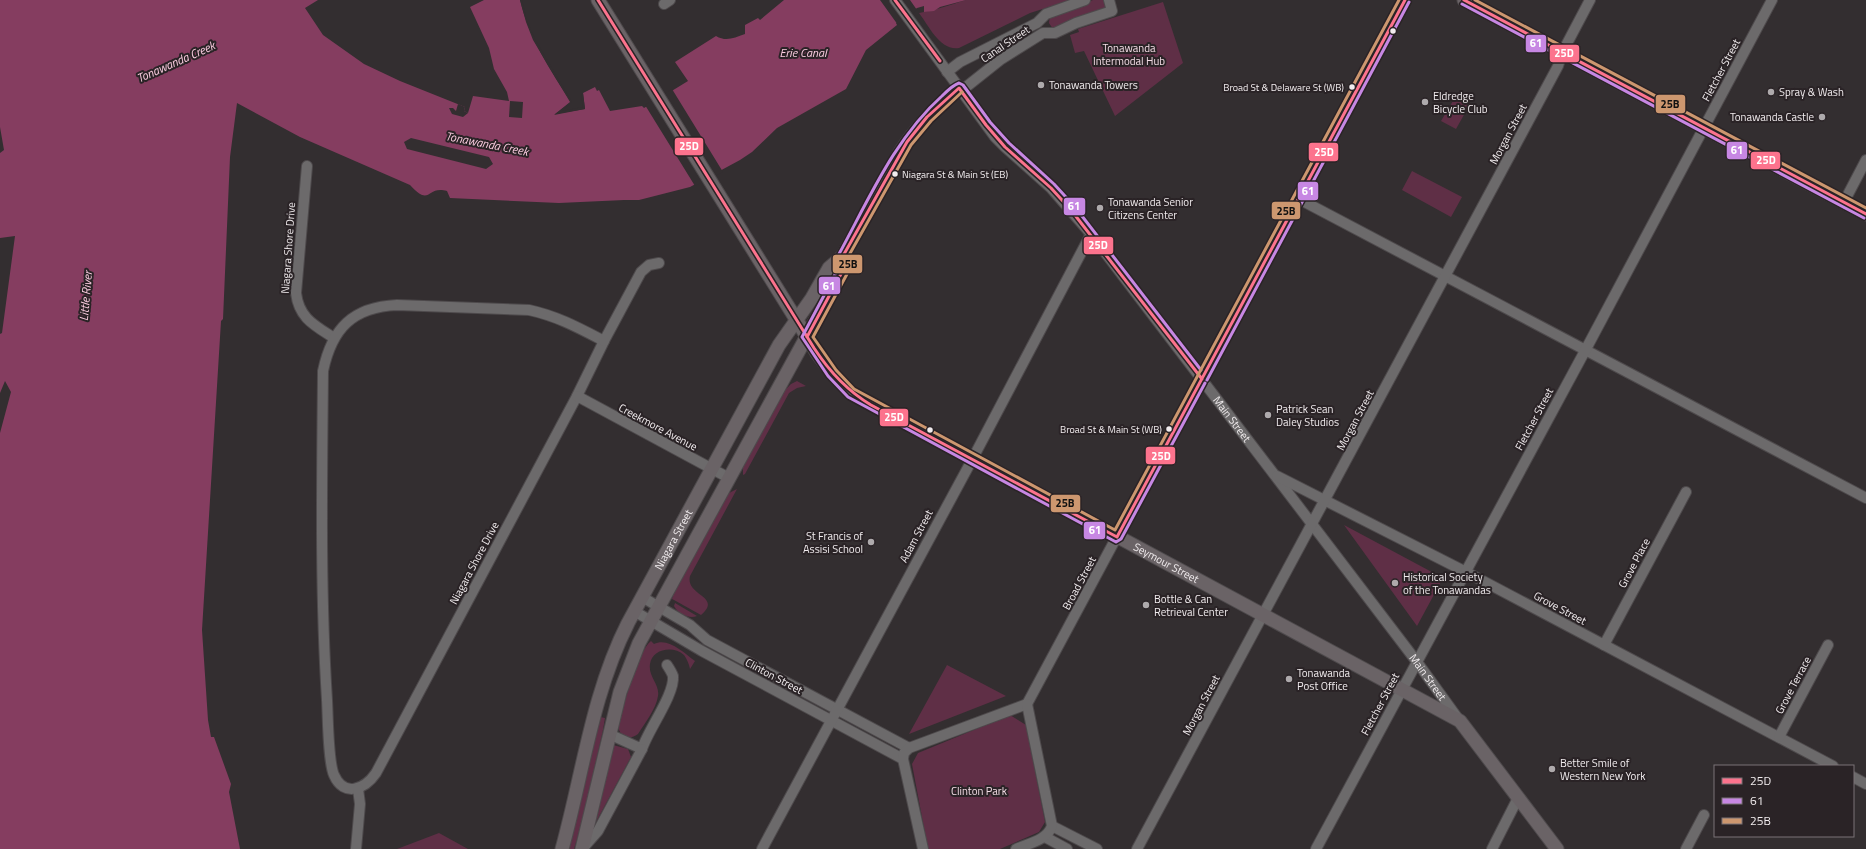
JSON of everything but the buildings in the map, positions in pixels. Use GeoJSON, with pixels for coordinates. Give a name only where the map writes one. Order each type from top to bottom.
{"type":"FeatureCollection","features":[{"type":"Feature","properties":{"kind":"main road","name":"Seymour Street"},"geometry":{"type":"LineString","coordinates":[[598,0],[807,337],[832,373],[851,393],[1460,721]]}},
{"type":"Feature","properties":{"kind":"main road"},"geometry":{"type":"LineString","coordinates":[[1464,0],[1866,214]]}},
{"type":"Feature","properties":{"kind":"main road","name":"Niagara Street"},"geometry":{"type":"LineString","coordinates":[[562,849],[600,692],[616,649],[634,611],[779,345],[812,298],[829,268],[843,256],[909,139],[937,106],[960,90]]}},
{"type":"Feature","properties":{"kind":"main road","name":"Niagara Street"},"geometry":{"type":"LineString","coordinates":[[582,848],[620,692],[639,643],[842,272],[843,256]]}},
{"type":"Feature","properties":{"kind":"main road","name":"Main Street"},"geometry":{"type":"LineString","coordinates":[[1460,721],[1557,849]]}},
{"type":"Feature","properties":{"kind":"street","name":"Main Street"},"geometry":{"type":"LineString","coordinates":[[894,0],[995,137],[1005,148],[1052,188],[1091,234],[1417,662],[1460,721]]}},
{"type":"Feature","properties":{"kind":"street","name":"Canal Street"},"geometry":{"type":"LineString","coordinates":[[947,72],[960,62],[1037,23],[1046,14],[1086,0]]}},
{"type":"Feature","properties":{"kind":"street","name":"Canal Street"},"geometry":{"type":"LineString","coordinates":[[960,90],[1000,60],[1043,33],[1055,33],[1076,23],[1112,10],[1109,0]]}},
{"type":"Feature","properties":{"kind":"street","name":"Broad Street"},"geometry":{"type":"LineString","coordinates":[[1027,704],[1405,0]]}},
{"type":"Feature","properties":{"kind":"street","name":"Morgan Street"},"geometry":{"type":"LineString","coordinates":[[1137,849],[1446,276],[1558,66],[1562,53],[1590,0]]}},
{"type":"Feature","properties":{"kind":"street","name":"Fletcher Street"},"geometry":{"type":"LineString","coordinates":[[1316,849],[1586,349],[1772,0]]}},
{"type":"Feature","properties":{"kind":"street"},"geometry":{"type":"LineString","coordinates":[[1037,23],[1043,33]]}},
{"type":"Feature","properties":{"kind":"street"},"geometry":{"type":"LineString","coordinates":[[1844,202],[1866,160]]}},
{"type":"Feature","properties":{"kind":"street","name":"Niagara Shore Drive"},"geometry":{"type":"LineString","coordinates":[[307,166],[296,293],[297,303],[301,313],[310,322],[334,338]]}},
{"type":"Feature","properties":{"kind":"street"},"geometry":{"type":"LineString","coordinates":[[1299,199],[1866,498]]}},
{"type":"Feature","properties":{"kind":"street","name":"Adam Street"},"geometry":{"type":"LineString","coordinates":[[762,849],[830,720],[973,458],[1091,234]]}},
{"type":"Feature","properties":{"kind":"street","name":"Niagara Shore Drive"},"geometry":{"type":"LineString","coordinates":[[358,789],[370,783],[376,773],[577,396],[604,341],[641,272],[649,265],[659,263]]}},
{"type":"Feature","properties":{"kind":"street"},"geometry":{"type":"LineString","coordinates":[[356,849],[360,804],[358,789],[344,786],[338,782],[333,775],[323,641],[323,371],[326,356],[334,338],[346,322],[362,312],[377,307],[397,305],[529,310],[562,319],[604,341]]}},
{"type":"Feature","properties":{"kind":"street","name":"Creekmore Avenue"},"geometry":{"type":"LineString","coordinates":[[577,396],[729,478]]}},
{"type":"Feature","properties":{"kind":"street","name":"Grove Street"},"geometry":{"type":"LineString","coordinates":[[1275,475],[1466,572],[1831,765]]}},
{"type":"Feature","properties":{"kind":"street","name":"Grove Place"},"geometry":{"type":"LineString","coordinates":[[1604,645],[1686,492]]}},
{"type":"Feature","properties":{"kind":"street","name":"Clinton Street"},"geometry":{"type":"LineString","coordinates":[[642,597],[690,625],[707,640],[909,748]]}},
{"type":"Feature","properties":{"kind":"street","name":"Clinton Street"},"geometry":{"type":"LineString","coordinates":[[634,611],[702,651],[903,759]]}},
{"type":"Feature","properties":{"kind":"street","name":"Grove Terrace"},"geometry":{"type":"LineString","coordinates":[[1779,737],[1828,645]]}},
{"type":"Feature","properties":{"kind":"street","name":"Niagara Street"},"geometry":{"type":"LineString","coordinates":[[582,848],[598,830],[642,749],[646,736],[672,690],[673,676],[668,665]]}},
{"type":"Feature","properties":{"kind":"street"},"geometry":{"type":"LineString","coordinates":[[923,849],[903,759],[904,753],[909,748],[1027,704],[1052,826],[1050,832],[1045,837],[1016,849]]}},
{"type":"Feature","properties":{"kind":"street"},"geometry":{"type":"LineString","coordinates":[[609,734],[642,749]]}},
{"type":"Feature","properties":{"kind":"street"},"geometry":{"type":"LineString","coordinates":[[1854,778],[1866,784]]}},
{"type":"Feature","properties":{"kind":"street"},"geometry":{"type":"LineString","coordinates":[[1492,849],[1518,798]]}},
{"type":"Feature","properties":{"kind":"street"},"geometry":{"type":"LineString","coordinates":[[1686,849],[1704,815]]}},
{"type":"Feature","properties":{"kind":"street"},"geometry":{"type":"LineString","coordinates":[[1052,826],[1097,849]]}},
{"type":"Feature","properties":{"kind":"street"},"geometry":{"type":"LineString","coordinates":[[1045,837],[1067,849]]}},
{"type":"Feature","properties":{"kind":"green space"},"geometry":{"type":"Polygon","coordinates":[[[966,0],[1071,0],[1030,13],[959,48],[946,46],[931,31],[919,13],[966,0]]]}},
{"type":"Feature","properties":{"kind":"green space"},"geometry":{"type":"Polygon","coordinates":[[[1093,0],[1107,0],[1108,7],[1053,29],[1049,23],[1050,15],[1093,0]]]}},
{"type":"Feature","properties":{"kind":"green space","name":"Tonawanda Intermodal Hub"},"geometry":{"type":"Polygon","coordinates":[[[1163,2],[1183,63],[1115,116],[1084,51],[1075,53],[1070,35],[1079,32],[1078,29],[1163,2]]]}},
{"type":"Feature","properties":{"kind":"green space"},"geometry":{"type":"Polygon","coordinates":[[[1456,96],[1470,104],[1456,129],[1441,121],[1456,96]]]}},
{"type":"Feature","properties":{"kind":"green space"},"geometry":{"type":"Polygon","coordinates":[[[1412,171],[1462,197],[1451,217],[1402,190],[1412,171]]]}},
{"type":"Feature","properties":{"kind":"green space"},"geometry":{"type":"Polygon","coordinates":[[[797,381],[806,386],[797,388],[789,393],[745,474],[743,475],[743,466],[785,390],[797,381]]]}},
{"type":"Feature","properties":{"kind":"green space"},"geometry":{"type":"Polygon","coordinates":[[[737,489],[690,576],[690,583],[693,588],[706,600],[708,604],[707,609],[701,615],[672,599],[673,595],[729,493],[737,489]]]}},
{"type":"Feature","properties":{"kind":"green space"},"geometry":{"type":"Polygon","coordinates":[[[1344,525],[1443,578],[1417,626],[1344,525]]]}},
{"type":"Feature","properties":{"kind":"green space"},"geometry":{"type":"Polygon","coordinates":[[[675,603],[697,616],[691,617],[681,613],[674,606],[675,603]]]}},
{"type":"Feature","properties":{"kind":"green space"},"geometry":{"type":"Polygon","coordinates":[[[651,641],[654,644],[665,642],[675,646],[695,661],[690,669],[684,655],[674,650],[664,650],[655,655],[650,664],[650,669],[658,692],[657,701],[650,716],[638,734],[631,737],[625,737],[620,732],[618,725],[636,667],[646,647],[651,641]]]}},
{"type":"Feature","properties":{"kind":"green space"},"geometry":{"type":"Polygon","coordinates":[[[947,665],[1006,696],[909,734],[947,665]]]}},
{"type":"Feature","properties":{"kind":"green space","name":"Clinton Park"},"geometry":{"type":"Polygon","coordinates":[[[1010,715],[1026,725],[1045,822],[1039,832],[1000,849],[928,849],[912,764],[918,753],[1010,715]]]}},
{"type":"Feature","properties":{"kind":"green space"},"geometry":{"type":"Polygon","coordinates":[[[600,717],[605,718],[603,730],[583,819],[574,849],[569,849],[600,717]]]}},
{"type":"Feature","properties":{"kind":"green space"},"geometry":{"type":"Polygon","coordinates":[[[613,745],[628,749],[631,757],[596,822],[613,745]]]}},
{"type":"Feature","properties":{"kind":"green space"},"geometry":{"type":"Polygon","coordinates":[[[439,833],[468,849],[397,849],[439,833]]]}},
{"type":"Feature","properties":{"kind":"water"},"geometry":{"type":"Polygon","coordinates":[[[0,0],[318,0],[305,8],[323,35],[364,64],[400,81],[465,107],[464,111],[468,113],[473,96],[509,101],[507,92],[494,69],[489,48],[470,7],[484,0],[520,0],[529,27],[541,53],[571,102],[555,114],[585,109],[583,93],[595,87],[597,91],[599,90],[610,111],[642,106],[644,108],[688,81],[675,62],[716,36],[727,39],[745,34],[745,25],[758,18],[760,20],[784,0],[966,0],[940,7],[934,11],[924,12],[924,6],[917,8],[896,23],[897,25],[866,50],[846,89],[777,128],[752,152],[740,160],[690,187],[639,200],[559,203],[450,198],[447,191],[440,190],[422,195],[410,185],[300,137],[237,103],[230,157],[223,319],[221,321],[202,630],[208,720],[211,737],[214,737],[231,784],[229,792],[240,849],[0,849],[0,433],[11,392],[5,381],[0,393],[0,334],[2,333],[15,236],[0,238],[0,153],[4,150],[0,127],[0,0]]]}},
{"type":"Feature","properties":{"kind":"pier"},"geometry":{"type":"Polygon","coordinates":[[[520,0],[522,0],[527,21],[535,39],[572,102],[562,111],[583,107],[581,94],[583,93],[585,109],[554,115],[570,102],[533,40],[520,0]]]}},
{"type":"Feature","properties":{"kind":"pier"},"geometry":{"type":"Polygon","coordinates":[[[880,0],[910,0],[917,10],[898,25],[880,0]]]}},
{"type":"Feature","properties":{"kind":"pier"},"geometry":{"type":"Polygon","coordinates":[[[672,89],[723,172],[695,186],[645,105],[672,89]]]}},
{"type":"Feature","properties":{"kind":"pier"},"geometry":{"type":"Polygon","coordinates":[[[510,101],[523,102],[522,118],[509,117],[510,101]]]}},
{"type":"Feature","properties":{"kind":"pier"},"geometry":{"type":"Polygon","coordinates":[[[458,104],[465,107],[464,111],[468,113],[463,117],[452,114],[449,108],[453,108],[456,111],[458,104]]]}},
{"type":"Feature","properties":{"kind":"pier"},"geometry":{"type":"Polygon","coordinates":[[[411,138],[489,157],[493,164],[486,169],[407,149],[404,142],[411,138]]]}},
{"type":"Feature","properties":{"kind":"transit line","name":"25D"},"geometry":{"type":"LineString","coordinates":[[598,0],[814,348],[839,380],[871,405],[1117,537],[1405,0]]}},
{"type":"Feature","properties":{"kind":"transit line","name":"25D"},"geometry":{"type":"LineString","coordinates":[[895,0],[940,61]]}},
{"type":"Feature","properties":{"kind":"transit line","name":"25B"},"geometry":{"type":"LineString","coordinates":[[962,92],[931,121],[911,145],[848,257],[847,274],[813,337],[836,370],[854,389],[1115,530],[1399,0]]}},
{"type":"Feature","properties":{"kind":"transit line","name":"25D"},"geometry":{"type":"LineString","coordinates":[[1464,0],[1866,214]]}},
{"type":"Feature","properties":{"kind":"transit line","name":"25B"},"geometry":{"type":"LineString","coordinates":[[1475,0],[1866,208]]}},
{"type":"Feature","properties":{"kind":"transit line","name":"61"},"geometry":{"type":"LineString","coordinates":[[1207,380],[1409,2]]}},
{"type":"Feature","properties":{"kind":"transit line","name":"61"},"geometry":{"type":"LineString","coordinates":[[1462,4],[1864,218]]}},
{"type":"Feature","properties":{"kind":"transit line","name":"61"},"geometry":{"type":"LineString","coordinates":[[1201,370],[1075,207],[1054,184],[1009,143],[990,122],[963,85],[959,83],[948,90],[925,113],[910,131],[884,170],[839,254],[837,271],[802,337],[828,376],[848,397],[1116,542],[1121,539],[1205,383]]}},
{"type":"Feature","properties":{"kind":"transit line","name":"25D"},"geometry":{"type":"LineString","coordinates":[[807,337],[842,272],[843,256],[907,142],[927,117],[959,88],[986,125],[1005,147],[1051,188],[1071,210],[1202,379]]}},
{"type":"Feature","properties":{"kind":"place","name":"Tonawanda Towers"},"geometry":{"type":"Point","coordinates":[1041,85]}},
{"type":"Feature","properties":{"kind":"place","name":"Broad St & Delaware St (WB)"},"geometry":{"type":"Point","coordinates":[1352,87]}},
{"type":"Feature","properties":{"kind":"place","name":"Spray & Wash"},"geometry":{"type":"Point","coordinates":[1771,92]}},
{"type":"Feature","properties":{"kind":"place","name":"Eldredge Bicycle Club"},"geometry":{"type":"Point","coordinates":[1425,102]}},
{"type":"Feature","properties":{"kind":"place","name":"Tonawanda Castle"},"geometry":{"type":"Point","coordinates":[1822,117]}},
{"type":"Feature","properties":{"kind":"place","name":"Niagara St & Main St (EB)"},"geometry":{"type":"Point","coordinates":[895,174]}},
{"type":"Feature","properties":{"kind":"place","name":"Tonawanda Senior Citizens Center"},"geometry":{"type":"Point","coordinates":[1100,208]}},
{"type":"Feature","properties":{"kind":"place","name":"Patrick Sean Daley Studios"},"geometry":{"type":"Point","coordinates":[1268,415]}},
{"type":"Feature","properties":{"kind":"place","name":"Broad St & Main St (WB)"},"geometry":{"type":"Point","coordinates":[1169,429]}},
{"type":"Feature","properties":{"kind":"place","name":"St Francis of Assisi School"},"geometry":{"type":"Point","coordinates":[871,542]}},
{"type":"Feature","properties":{"kind":"place","name":"Historical Society of the Tonawandas"},"geometry":{"type":"Point","coordinates":[1395,583]}},
{"type":"Feature","properties":{"kind":"place","name":"Bottle & Can Retrieval Center"},"geometry":{"type":"Point","coordinates":[1146,605]}},
{"type":"Feature","properties":{"kind":"place","name":"Tonawanda Post Office"},"geometry":{"type":"Point","coordinates":[1289,679]}},
{"type":"Feature","properties":{"kind":"place","name":"Better Smile of Western New York"},"geometry":{"type":"Point","coordinates":[1552,769]}},
{"type":"Feature","properties":{"kind":"water label","name":"Erie Canal"},"geometry":{"type":"Point","coordinates":[803,53]}},
{"type":"Feature","properties":{"kind":"water label","name":"Tonawanda Creek"},"geometry":{"type":"Point","coordinates":[176,62]}},
{"type":"Feature","properties":{"kind":"water label","name":"Tonawanda Creek"},"geometry":{"type":"Point","coordinates":[487,144]}},
{"type":"Feature","properties":{"kind":"water label","name":"Little River"},"geometry":{"type":"Point","coordinates":[86,296]}}]}
